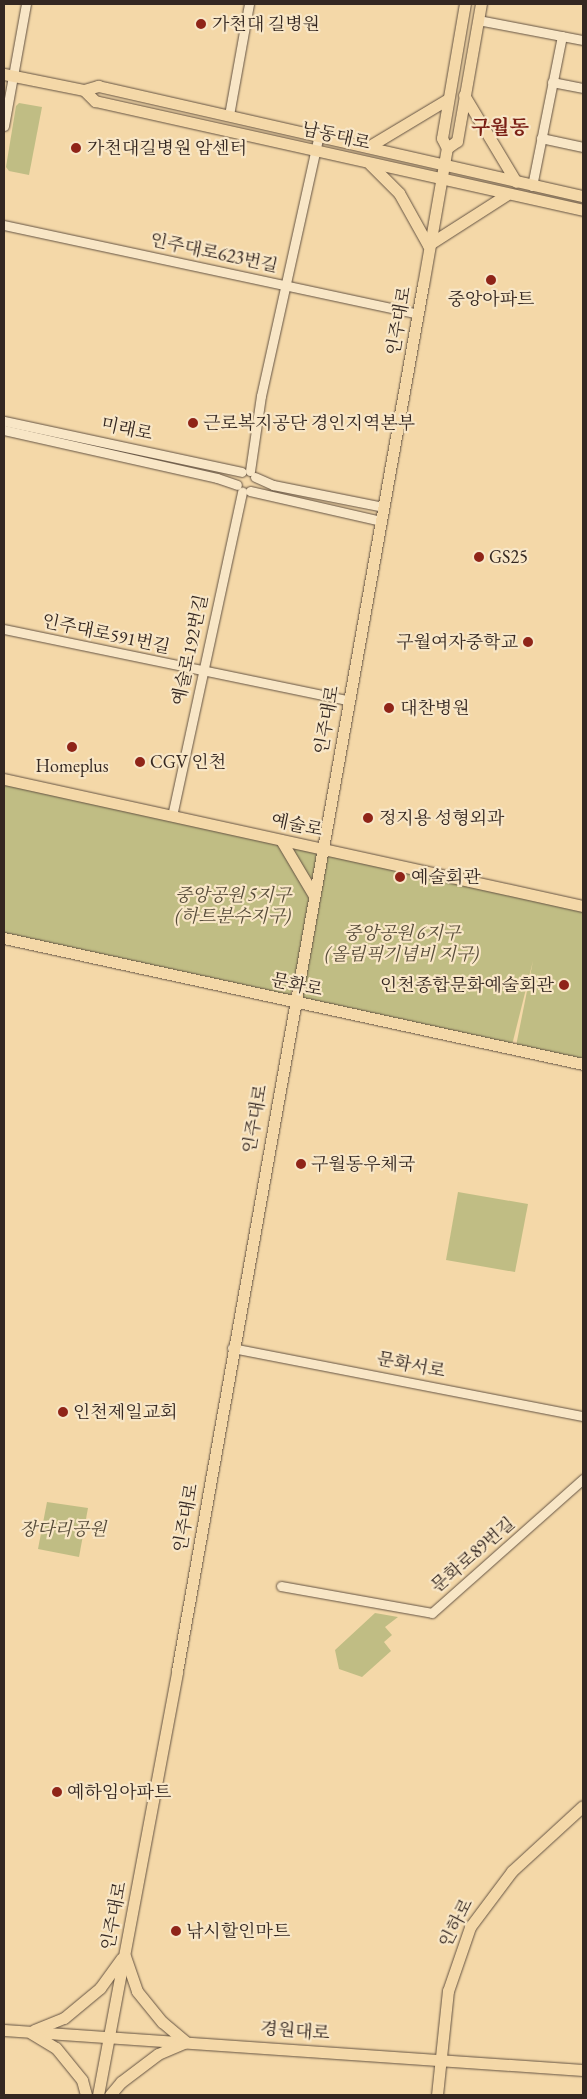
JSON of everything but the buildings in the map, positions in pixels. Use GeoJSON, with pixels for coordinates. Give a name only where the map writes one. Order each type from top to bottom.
{"type":"FeatureCollection","features":[{"type":"Feature","properties":{"kind":"main road","name":"인주대로"},"geometry":{"type":"LineString","coordinates":[[98,2095],[418,314],[428,245],[442,180],[447,148],[442,138],[465,4]]}},
{"type":"Feature","properties":{"kind":"main road","name":"인주대로"},"geometry":{"type":"LineString","coordinates":[[447,148],[457,141],[481,4]]}},
{"type":"Feature","properties":{"kind":"main road","name":"남동대로"},"geometry":{"type":"LineString","coordinates":[[8,75],[84,90],[98,86],[319,135],[532,186],[583,196]]}},
{"type":"Feature","properties":{"kind":"main road","name":"남동대로"},"geometry":{"type":"LineString","coordinates":[[84,90],[95,101],[365,160],[506,195],[583,210]]}},
{"type":"Feature","properties":{"kind":"main road"},"geometry":{"type":"LineString","coordinates":[[464,95],[516,182]]}},
{"type":"Feature","properties":{"kind":"main road"},"geometry":{"type":"LineString","coordinates":[[368,147],[448,98]]}},
{"type":"Feature","properties":{"kind":"main road"},"geometry":{"type":"LineString","coordinates":[[365,160],[380,171],[399,193],[428,245],[506,195]]}},
{"type":"Feature","properties":{"kind":"main road","name":"예술로"},"geometry":{"type":"LineString","coordinates":[[4,779],[583,906]]}},
{"type":"Feature","properties":{"kind":"main road"},"geometry":{"type":"LineString","coordinates":[[281,840],[313,894]]}},
{"type":"Feature","properties":{"kind":"main road","name":"문화로"},"geometry":{"type":"LineString","coordinates":[[4,938],[583,1064]]}},
{"type":"Feature","properties":{"kind":"main road","name":"인하로"},"geometry":{"type":"LineString","coordinates":[[437,2095],[439,2058],[448,1991],[470,1927],[512,1871],[583,1806]]}},
{"type":"Feature","properties":{"kind":"main road"},"geometry":{"type":"LineString","coordinates":[[30,2032],[64,2018],[100,1988],[124,1954]]}},
{"type":"Feature","properties":{"kind":"main road"},"geometry":{"type":"LineString","coordinates":[[110,2095],[121,2082],[158,2054],[186,2042],[162,2022],[137,1991],[124,1954]]}},
{"type":"Feature","properties":{"kind":"main road","name":"경원대로"},"geometry":{"type":"LineString","coordinates":[[4,2030],[439,2058],[583,2070]]}},
{"type":"Feature","properties":{"kind":"main road"},"geometry":{"type":"LineString","coordinates":[[30,2032],[56,2048],[82,2080],[86,2095]]}},
{"type":"Feature","properties":{"kind":"street"},"geometry":{"type":"LineString","coordinates":[[4,126],[8,75],[26,4]]}},
{"type":"Feature","properties":{"kind":"street"},"geometry":{"type":"LineString","coordinates":[[229,115],[249,4]]}},
{"type":"Feature","properties":{"kind":"street"},"geometry":{"type":"LineString","coordinates":[[478,20],[583,40]]}},
{"type":"Feature","properties":{"kind":"street"},"geometry":{"type":"LineString","coordinates":[[532,186],[562,36]]}},
{"type":"Feature","properties":{"kind":"street"},"geometry":{"type":"LineString","coordinates":[[552,82],[583,88]]}},
{"type":"Feature","properties":{"kind":"street"},"geometry":{"type":"LineString","coordinates":[[249,473],[236,477],[243,489],[256,485],[249,473],[261,396],[319,135]]}},
{"type":"Feature","properties":{"kind":"street"},"geometry":{"type":"LineString","coordinates":[[541,138],[583,147]]}},
{"type":"Feature","properties":{"kind":"street","name":"인주대로623번길"},"geometry":{"type":"LineString","coordinates":[[4,225],[418,314]]}},
{"type":"Feature","properties":{"kind":"street","name":"미래로"},"geometry":{"type":"LineString","coordinates":[[4,421],[249,473],[273,485],[383,507]]}},
{"type":"Feature","properties":{"kind":"street","name":"미래로"},"geometry":{"type":"LineString","coordinates":[[4,430],[217,478],[243,489],[381,521]]}},
{"type":"Feature","properties":{"kind":"street","name":"예술로192번길"},"geometry":{"type":"LineString","coordinates":[[172,816],[202,670],[243,489]]}},
{"type":"Feature","properties":{"kind":"street","name":"인주대로591번길"},"geometry":{"type":"LineString","coordinates":[[4,629],[348,700]]}},
{"type":"Feature","properties":{"kind":"street","name":"문화서로"},"geometry":{"type":"LineString","coordinates":[[232,1348],[583,1416]]}},
{"type":"Feature","properties":{"kind":"street","name":"문화로89번길"},"geometry":{"type":"LineString","coordinates":[[281,1586],[432,1612],[583,1480]]}},
{"type":"Feature","properties":{"kind":"green space"},"geometry":{"type":"Polygon","coordinates":[[[19,103],[42,107],[29,175],[9,171],[6,167],[16,106],[19,103]]]}},
{"type":"Feature","properties":{"kind":"green space"},"geometry":{"type":"Polygon","coordinates":[[[4,779],[583,906],[583,1061],[516,1046],[533,961],[512,1045],[298,999],[305,935],[290,997],[4,933],[4,779]]]}},
{"type":"Feature","properties":{"kind":"green space"},"geometry":{"type":"Polygon","coordinates":[[[458,1192],[528,1204],[515,1272],[446,1260],[458,1192]]]}},
{"type":"Feature","properties":{"kind":"green space","name":"장다리공원"},"geometry":{"type":"Polygon","coordinates":[[[47,1502],[88,1508],[79,1557],[38,1549],[47,1502]]]}},
{"type":"Feature","properties":{"kind":"green space"},"geometry":{"type":"Polygon","coordinates":[[[375,1613],[398,1617],[385,1627],[392,1635],[384,1642],[391,1651],[362,1677],[339,1669],[335,1650],[375,1613]]]}},
{"type":"Feature","properties":{"kind":"place","name":"가천대 길병원"},"geometry":{"type":"Point","coordinates":[201,24]}},
{"type":"Feature","properties":{"kind":"place","name":"가천대길병원 암센터"},"geometry":{"type":"Point","coordinates":[76,148]}},
{"type":"Feature","properties":{"kind":"place","name":"중앙아파트"},"geometry":{"type":"Point","coordinates":[491,280]}},
{"type":"Feature","properties":{"kind":"place","name":"근로복지공단 경인지역본부"},"geometry":{"type":"Point","coordinates":[193,423]}},
{"type":"Feature","properties":{"kind":"place","name":"GS25"},"geometry":{"type":"Point","coordinates":[479,557]}},
{"type":"Feature","properties":{"kind":"place","name":"구월여자중학교"},"geometry":{"type":"Point","coordinates":[528,642]}},
{"type":"Feature","properties":{"kind":"place","name":"대찬병원"},"geometry":{"type":"Point","coordinates":[389,708]}},
{"type":"Feature","properties":{"kind":"place","name":"Homeplus"},"geometry":{"type":"Point","coordinates":[72,747]}},
{"type":"Feature","properties":{"kind":"place","name":"CGV 인천"},"geometry":{"type":"Point","coordinates":[140,762]}},
{"type":"Feature","properties":{"kind":"place","name":"정지용 성형외과"},"geometry":{"type":"Point","coordinates":[368,818]}},
{"type":"Feature","properties":{"kind":"place","name":"예술회관"},"geometry":{"type":"Point","coordinates":[400,877]}},
{"type":"Feature","properties":{"kind":"place","name":"인천종합문화예술회관"},"geometry":{"type":"Point","coordinates":[564,985]}},
{"type":"Feature","properties":{"kind":"place","name":"구월동우체국"},"geometry":{"type":"Point","coordinates":[301,1164]}},
{"type":"Feature","properties":{"kind":"place","name":"인천제일교회"},"geometry":{"type":"Point","coordinates":[63,1412]}},
{"type":"Feature","properties":{"kind":"place","name":"예하임아파트"},"geometry":{"type":"Point","coordinates":[57,1792]}},
{"type":"Feature","properties":{"kind":"place","name":"낚시할인마트"},"geometry":{"type":"Point","coordinates":[176,1931]}},
{"type":"Feature","properties":{"kind":"district","name":"구월동"},"geometry":{"type":"Point","coordinates":[500,127]}},
{"type":"Feature","properties":{"kind":"park label","name":"중앙공원 5지구 (하트분수지구)"},"geometry":{"type":"Point","coordinates":[233,906]}},
{"type":"Feature","properties":{"kind":"park label","name":"중앙공원 6지구 (올림픽기념비 지구)"},"geometry":{"type":"Point","coordinates":[402,944]}}]}
